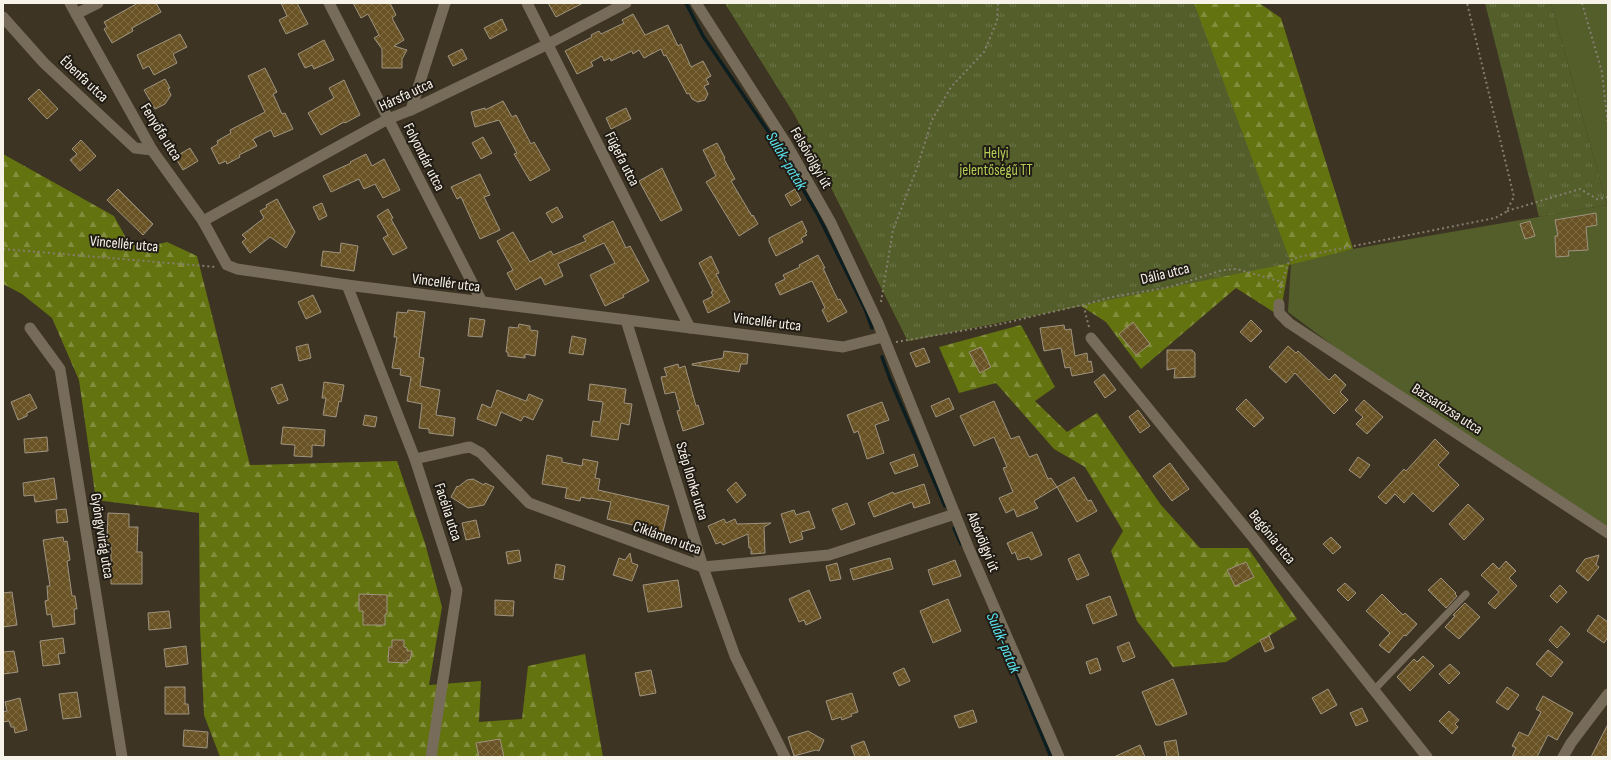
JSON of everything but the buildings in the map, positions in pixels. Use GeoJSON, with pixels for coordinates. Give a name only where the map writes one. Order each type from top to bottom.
{"type":"FeatureCollection","features":[{"type":"Feature","properties":{"kind":"street","name":"Fenyőfa utca"},"geometry":{"type":"LineString","coordinates":[[70,3],[152,150],[203,221],[227,265],[237,269]]}},
{"type":"Feature","properties":{"kind":"street"},"geometry":{"type":"LineString","coordinates":[[76,14],[98,3]]}},
{"type":"Feature","properties":{"kind":"street","name":"Folyondár utca"},"geometry":{"type":"LineString","coordinates":[[329,3],[482,302]]}},
{"type":"Feature","properties":{"kind":"street"},"geometry":{"type":"LineString","coordinates":[[411,110],[445,3]]}},
{"type":"Feature","properties":{"kind":"street","name":"Fügefa utca"},"geometry":{"type":"LineString","coordinates":[[528,3],[690,328]]}},
{"type":"Feature","properties":{"kind":"street","name":"Hársfa utca"},"geometry":{"type":"LineString","coordinates":[[203,221],[388,119],[411,110],[548,44],[626,3]]}},
{"type":"Feature","properties":{"kind":"street","name":"Felsővölgyi út"},"geometry":{"type":"LineString","coordinates":[[696,3],[787,145],[831,223],[885,341]]}},
{"type":"Feature","properties":{"kind":"street","name":"Ébenfa utca"},"geometry":{"type":"LineString","coordinates":[[3,17],[44,63],[135,148],[152,150]]}},
{"type":"Feature","properties":{"kind":"street","name":"Vincellér utca"},"geometry":{"type":"LineString","coordinates":[[237,269],[347,285],[843,347],[885,341]]}},
{"type":"Feature","properties":{"kind":"street","name":"Facélia utca"},"geometry":{"type":"LineString","coordinates":[[347,285],[415,459],[457,590],[431,757]]}},
{"type":"Feature","properties":{"kind":"street","name":"Bazsarózsa utca"},"geometry":{"type":"LineString","coordinates":[[1279,304],[1279,313],[1289,323],[1608,533]]}},
{"type":"Feature","properties":{"kind":"street","name":"Szép Ilonka utca"},"geometry":{"type":"LineString","coordinates":[[626,320],[704,567],[735,656],[785,757]]}},
{"type":"Feature","properties":{"kind":"street","name":"Gyöngyvirág utca"},"geometry":{"type":"LineString","coordinates":[[30,328],[60,368],[122,757]]}},
{"type":"Feature","properties":{"kind":"street","name":"Begónia utca"},"geometry":{"type":"LineString","coordinates":[[1091,338],[1251,534],[1427,757]]}},
{"type":"Feature","properties":{"kind":"street","name":"Alsóvölgyi út"},"geometry":{"type":"LineString","coordinates":[[885,341],[955,514],[1059,757]]}},
{"type":"Feature","properties":{"kind":"street","name":"Ciklámen utca"},"geometry":{"type":"LineString","coordinates":[[415,459],[470,447],[476,449],[529,504],[704,567],[829,555],[955,514]]}},
{"type":"Feature","properties":{"kind":"street"},"geometry":{"type":"LineString","coordinates":[[1563,757],[1571,743],[1608,694]]}},
{"type":"Feature","properties":{"kind":"lane"},"geometry":{"type":"LineString","coordinates":[[1374,690],[1466,594]]}},
{"type":"Feature","properties":{"kind":"path"},"geometry":{"type":"LineString","coordinates":[[878,323],[893,230],[918,168],[932,120],[951,87],[984,52],[997,21],[998,3]]}},
{"type":"Feature","properties":{"kind":"path"},"geometry":{"type":"LineString","coordinates":[[1467,3],[1514,197],[1506,212]]}},
{"type":"Feature","properties":{"kind":"path"},"geometry":{"type":"LineString","coordinates":[[1582,3],[1602,72],[1608,126]]}},
{"type":"Feature","properties":{"kind":"path"},"geometry":{"type":"LineString","coordinates":[[1506,212],[1580,189],[1597,199],[1608,197]]}},
{"type":"Feature","properties":{"kind":"path","name":"Dália utca"},"geometry":{"type":"LineString","coordinates":[[885,341],[894,342],[996,325],[1112,297],[1170,287],[1223,270],[1237,269],[1282,282],[1289,261],[1298,257],[1495,218],[1506,212]]}},
{"type":"Feature","properties":{"kind":"path","name":"Vincellér utca"},"geometry":{"type":"LineString","coordinates":[[3,249],[237,269]]}},
{"type":"Feature","properties":{"kind":"path"},"geometry":{"type":"LineString","coordinates":[[1087,304],[1085,312],[1091,338]]}},
{"type":"Feature","properties":{"kind":"green space","name":"Helyi jelentőségű TT"},"geometry":{"type":"Polygon","coordinates":[[[725,3],[1259,3],[1281,18],[1353,249],[1289,265],[1280,316],[1236,288],[1141,369],[1106,322],[1081,306],[908,341],[795,115],[725,3]]]}},
{"type":"Feature","properties":{"kind":"green space","name":"Helyi jelentőségű TT"},"geometry":{"type":"Polygon","coordinates":[[[725,3],[1194,3],[1291,263],[908,341],[795,115],[725,3]]]}},
{"type":"Feature","properties":{"kind":"green space"},"geometry":{"type":"Polygon","coordinates":[[[1485,3],[1551,3],[1607,205],[1539,217],[1485,3]]]}},
{"type":"Feature","properties":{"kind":"green space"},"geometry":{"type":"Polygon","coordinates":[[[1551,3],[1608,3],[1608,534],[1469,447],[1288,312],[1291,263],[1353,249],[1607,205],[1551,3]]]}},
{"type":"Feature","properties":{"kind":"green space"},"geometry":{"type":"Polygon","coordinates":[[[3,154],[114,216],[127,240],[146,247],[167,242],[197,256],[250,465],[397,461],[425,543],[442,607],[429,685],[481,681],[479,722],[522,719],[528,666],[585,654],[603,757],[220,757],[204,715],[200,627],[199,513],[96,500],[79,380],[52,318],[22,294],[3,284],[3,154]]]}},
{"type":"Feature","properties":{"kind":"green space"},"geometry":{"type":"Polygon","coordinates":[[[1021,325],[1055,387],[1035,401],[1067,432],[1097,413],[1161,505],[1200,548],[1248,548],[1297,619],[1226,662],[1173,667],[1137,621],[1111,551],[1123,531],[1085,467],[1054,449],[996,383],[959,393],[939,347],[1021,325]]]}},
{"type":"Feature","properties":{"kind":"waterway","name":"Sulák-patak"},"geometry":{"type":"LineString","coordinates":[[686,3],[703,36],[772,137],[817,213],[865,309],[872,328]]}},
{"type":"Feature","properties":{"kind":"waterway","name":"Sulák-patak"},"geometry":{"type":"LineString","coordinates":[[882,357],[945,506]]}},
{"type":"Feature","properties":{"kind":"waterway","name":"Sulák-patak"},"geometry":{"type":"LineString","coordinates":[[954,528],[961,544]]}},
{"type":"Feature","properties":{"kind":"waterway","name":"Sulák-patak"},"geometry":{"type":"LineString","coordinates":[[996,625],[1051,757]]}}]}
